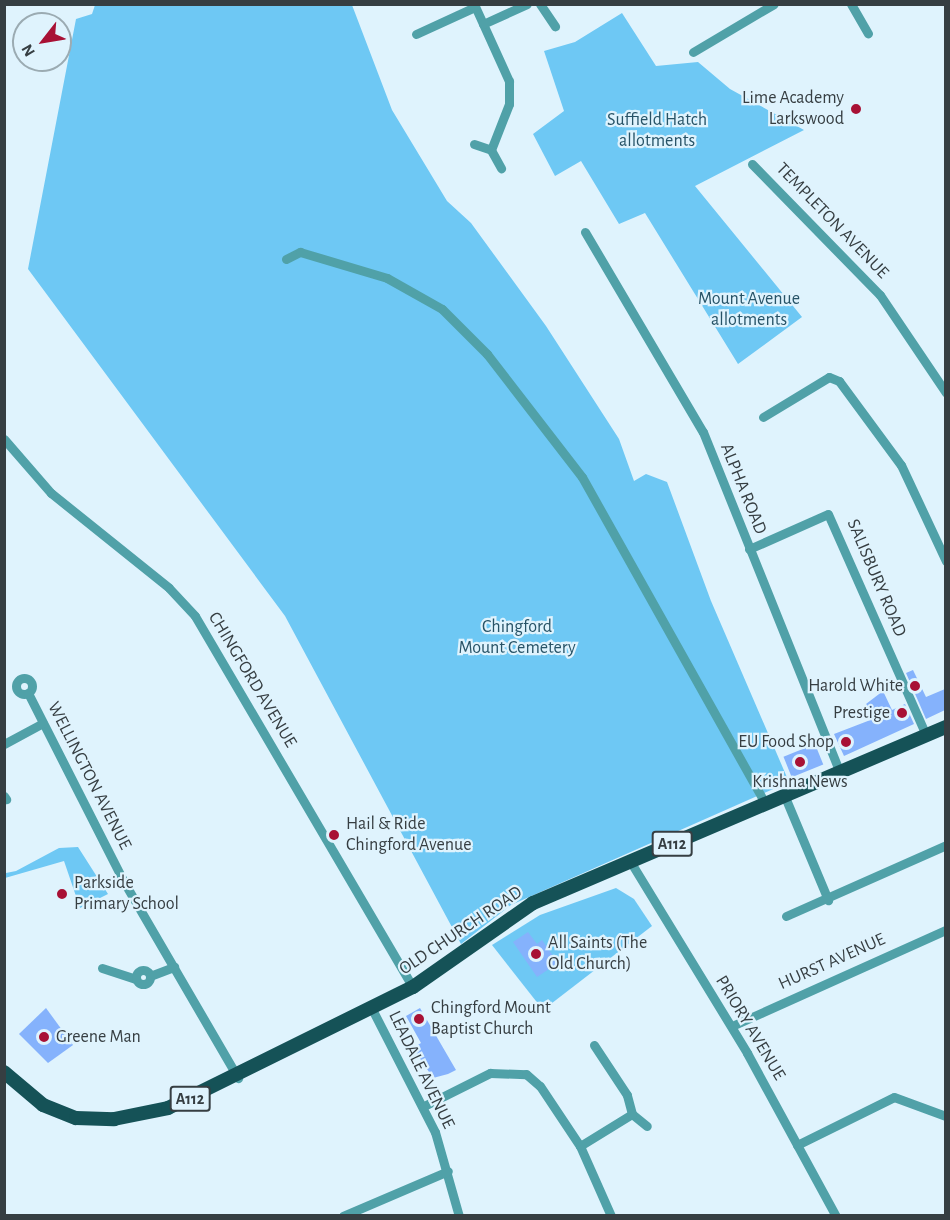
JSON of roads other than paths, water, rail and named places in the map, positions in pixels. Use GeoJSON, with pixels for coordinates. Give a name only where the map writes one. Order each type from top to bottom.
{"type":"FeatureCollection","features":[{"type":"Feature","properties":{"kind":"main road","name":"OLD CHURCH ROAD"},"geometry":{"type":"LineString","coordinates":[[4,1072],[43,1105],[100,1120],[157,1111],[238,1078],[413,987],[533,903],[945,727]]}},
{"type":"Feature","properties":{"kind":"street"},"geometry":{"type":"LineString","coordinates":[[483,24],[526,4]]}},
{"type":"Feature","properties":{"kind":"street"},"geometry":{"type":"LineString","coordinates":[[540,4],[555,26]]}},
{"type":"Feature","properties":{"kind":"street"},"geometry":{"type":"LineString","coordinates":[[693,52],[774,4]]}},
{"type":"Feature","properties":{"kind":"street"},"geometry":{"type":"LineString","coordinates":[[850,4],[868,33]]}},
{"type":"Feature","properties":{"kind":"street"},"geometry":{"type":"LineString","coordinates":[[416,34],[474,6],[510,92],[491,150]]}},
{"type":"Feature","properties":{"kind":"street"},"geometry":{"type":"LineString","coordinates":[[474,144],[491,150],[501,168]]}},
{"type":"Feature","properties":{"kind":"street","name":"TEMPLETON AVENUE"},"geometry":{"type":"LineString","coordinates":[[752,164],[880,295],[945,393]]}},
{"type":"Feature","properties":{"kind":"street","name":"ALPHA ROAD"},"geometry":{"type":"LineString","coordinates":[[585,232],[703,432],[840,773]]}},
{"type":"Feature","properties":{"kind":"street"},"geometry":{"type":"LineString","coordinates":[[286,259],[300,252],[387,278],[442,309],[487,354],[582,477],[766,805]]}},
{"type":"Feature","properties":{"kind":"street"},"geometry":{"type":"LineString","coordinates":[[763,417],[829,377],[839,381],[898,460],[945,561]]}},
{"type":"Feature","properties":{"kind":"street","name":"CHINGFORD AVENUE"},"geometry":{"type":"LineString","coordinates":[[4,439],[51,493],[169,588],[195,616],[413,987]]}},
{"type":"Feature","properties":{"kind":"street","name":"SALISBURY ROAD"},"geometry":{"type":"LineString","coordinates":[[749,549],[828,514],[926,735]]}},
{"type":"Feature","properties":{"kind":"street","name":"WELLINGTON AVENUE"},"geometry":{"type":"LineString","coordinates":[[28,693],[174,967],[238,1078]]}},
{"type":"Feature","properties":{"kind":"street"},"geometry":{"type":"LineString","coordinates":[[4,744],[43,723]]}},
{"type":"Feature","properties":{"kind":"street"},"geometry":{"type":"LineString","coordinates":[[785,797],[828,900]]}},
{"type":"Feature","properties":{"kind":"street"},"geometry":{"type":"LineString","coordinates":[[786,916],[828,900],[945,845]]}},
{"type":"Feature","properties":{"kind":"street","name":"PRIORY AVENUE"},"geometry":{"type":"LineString","coordinates":[[630,861],[732,1026],[836,1215]]}},
{"type":"Feature","properties":{"kind":"street","name":"HURST AVENUE"},"geometry":{"type":"LineString","coordinates":[[732,1026],[945,930]]}},
{"type":"Feature","properties":{"kind":"street"},"geometry":{"type":"LineString","coordinates":[[102,968],[136,979],[142,970],[150,976],[174,967]]}},
{"type":"Feature","properties":{"kind":"street","name":"LEADALE AVENUE"},"geometry":{"type":"LineString","coordinates":[[372,1009],[424,1106],[448,1171],[459,1215]]}},
{"type":"Feature","properties":{"kind":"street"},"geometry":{"type":"LineString","coordinates":[[594,1045],[627,1095],[632,1114],[646,1126]]}},
{"type":"Feature","properties":{"kind":"street"},"geometry":{"type":"LineString","coordinates":[[424,1106],[490,1073],[516,1071],[540,1086],[580,1146],[611,1215]]}},
{"type":"Feature","properties":{"kind":"street"},"geometry":{"type":"LineString","coordinates":[[797,1145],[894,1097],[945,1116]]}},
{"type":"Feature","properties":{"kind":"street"},"geometry":{"type":"LineString","coordinates":[[580,1146],[632,1114]]}},
{"type":"Feature","properties":{"kind":"street"},"geometry":{"type":"LineString","coordinates":[[343,1215],[448,1171]]}},
{"type":"Feature","properties":{"kind":"place","name":"Lime Academy Larkswood"},"geometry":{"type":"Point","coordinates":[856,109]}},
{"type":"Feature","properties":{"kind":"place","name":"Harold White"},"geometry":{"type":"Point","coordinates":[915,686]}},
{"type":"Feature","properties":{"kind":"place","name":"Prestige"},"geometry":{"type":"Point","coordinates":[902,713]}},
{"type":"Feature","properties":{"kind":"place","name":"EU Food Shop"},"geometry":{"type":"Point","coordinates":[846,742]}},
{"type":"Feature","properties":{"kind":"place","name":"Krishna News"},"geometry":{"type":"Point","coordinates":[800,762]}},
{"type":"Feature","properties":{"kind":"place","name":"Hail & Ride Chingford Avenue"},"geometry":{"type":"Point","coordinates":[334,835]}},
{"type":"Feature","properties":{"kind":"place","name":"Parkside Primary School"},"geometry":{"type":"Point","coordinates":[62,894]}},
{"type":"Feature","properties":{"kind":"place","name":"All Saints (The Old Church)"},"geometry":{"type":"Point","coordinates":[536,954]}},
{"type":"Feature","properties":{"kind":"place","name":"Chingford Mount Baptist Church"},"geometry":{"type":"Point","coordinates":[419,1019]}},
{"type":"Feature","properties":{"kind":"place","name":"Greene Man"},"geometry":{"type":"Point","coordinates":[44,1037]}},
{"type":"Feature","properties":{"kind":"park label","name":"Suffield Hatch allotments"},"geometry":{"type":"Point","coordinates":[657,131]}},
{"type":"Feature","properties":{"kind":"park label","name":"Mount Avenue allotments"},"geometry":{"type":"Point","coordinates":[749,310]}},
{"type":"Feature","properties":{"kind":"park label","name":"Chingford Mount Cemetery"},"geometry":{"type":"Point","coordinates":[517,638]}}]}
